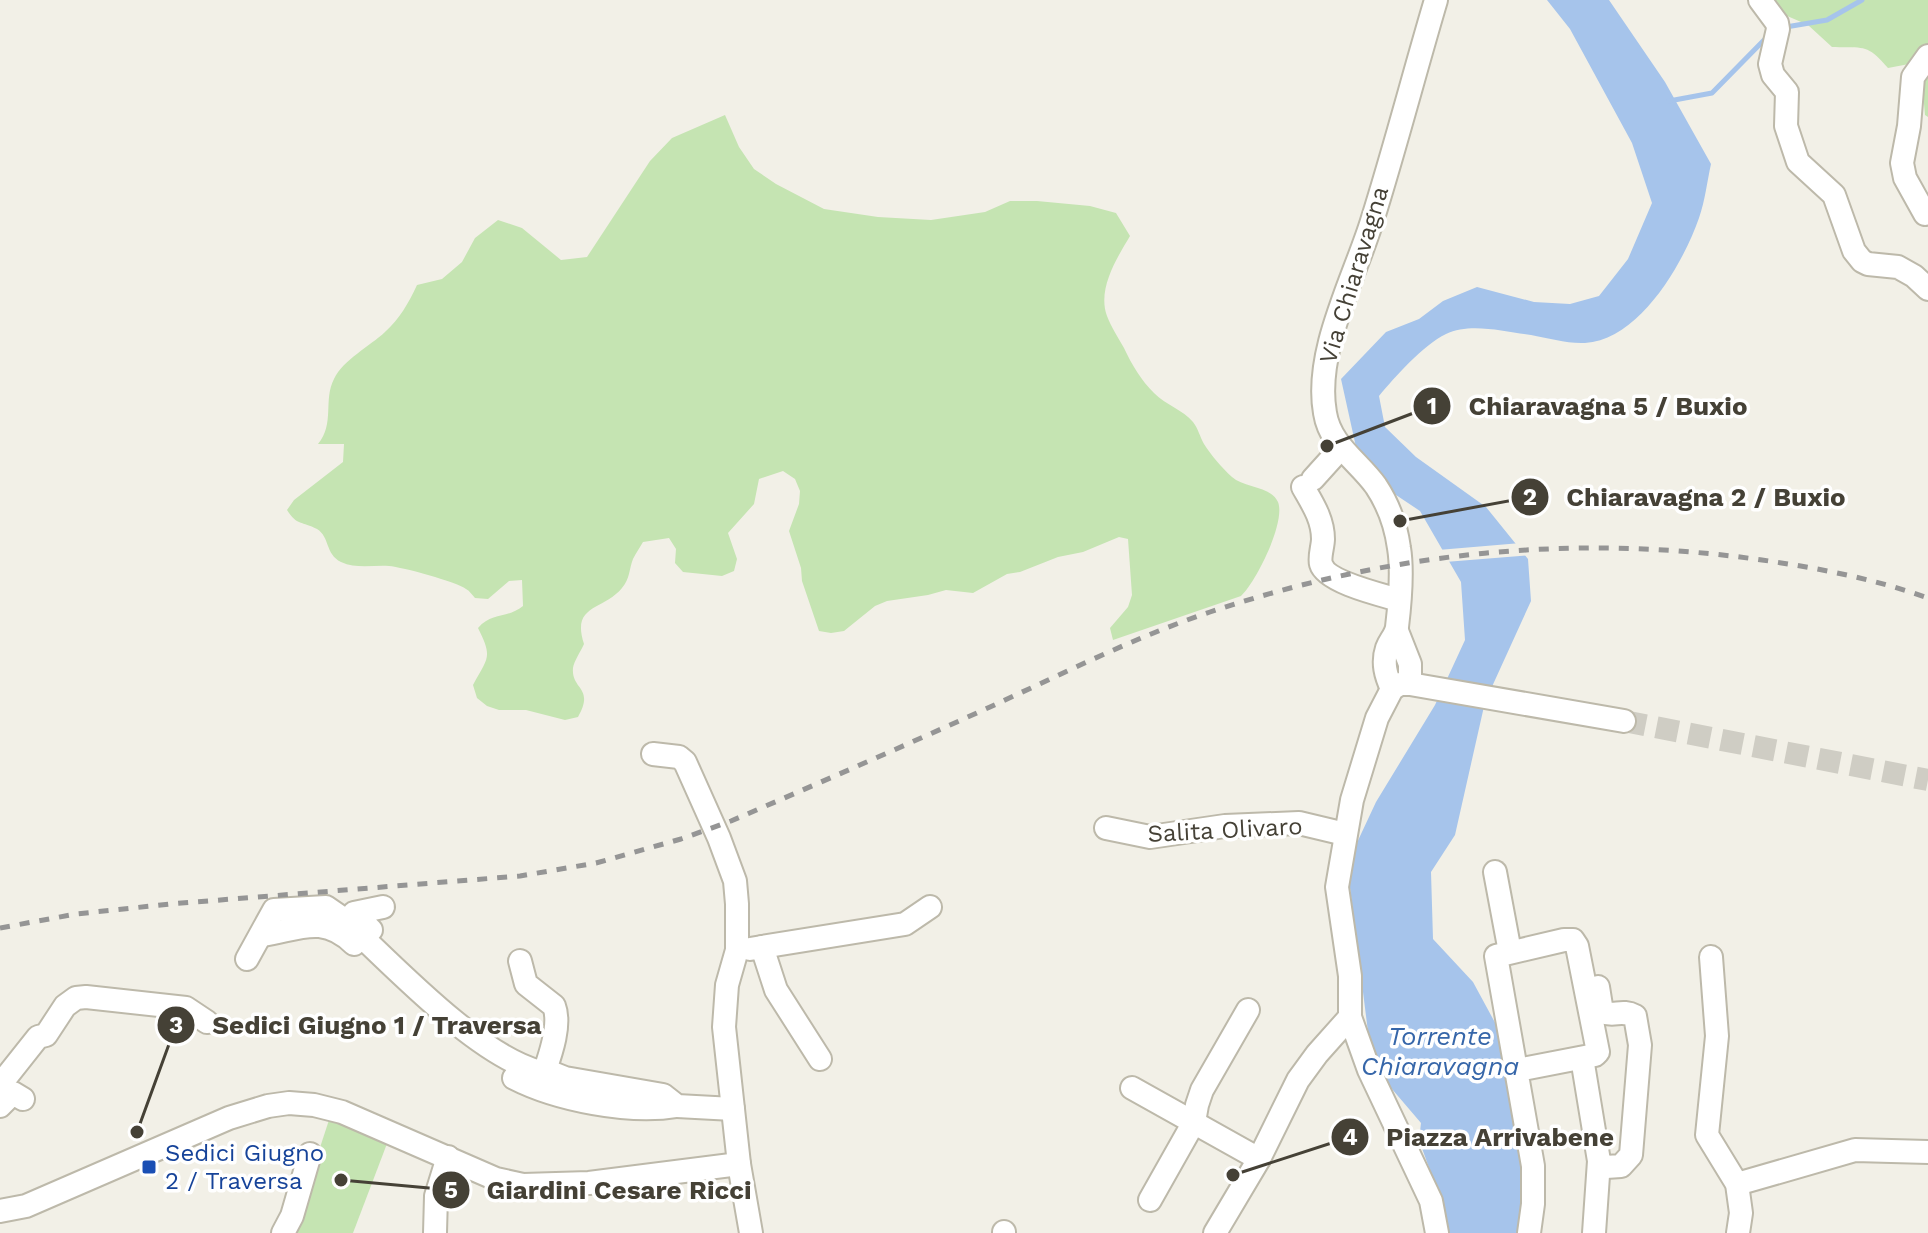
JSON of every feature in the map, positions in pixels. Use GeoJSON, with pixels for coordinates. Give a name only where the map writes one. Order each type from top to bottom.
{"type":"FeatureCollection","features":[{"type":"Feature","properties":{"kind":"street","name":"Via Chiaravagna"},"geometry":{"type":"LineString","coordinates":[[1410,686],[1410,664],[1397,631],[1400,553],[1393,523],[1375,486],[1341,448],[1326,422],[1323,385],[1327,347],[1373,218],[1436,0]]}},
{"type":"Feature","properties":{"kind":"street"},"geometry":{"type":"LineString","coordinates":[[1760,0],[1777,23],[1770,64],[1773,75],[1787,92],[1786,126],[1798,162],[1834,195],[1854,251],[1862,261],[1898,267],[1928,289]]}},
{"type":"Feature","properties":{"kind":"street"},"geometry":{"type":"LineString","coordinates":[[1925,214],[1905,178],[1902,163],[1913,77],[1928,56]]}},
{"type":"Feature","properties":{"kind":"street"},"geometry":{"type":"LineString","coordinates":[[1341,448],[1308,483],[1323,537],[1321,563],[1328,574],[1399,600]]}},
{"type":"Feature","properties":{"kind":"street"},"geometry":{"type":"LineString","coordinates":[[1437,1233],[1431,1201],[1369,1070],[1350,1017],[1350,976],[1337,887],[1345,834],[1377,718],[1410,686],[1502,698],[1624,721]]}},
{"type":"Feature","properties":{"kind":"street"},"geometry":{"type":"LineString","coordinates":[[653,754],[679,757],[692,774],[735,881],[737,950],[727,985],[724,1027],[739,1164],[750,1231]]}},
{"type":"Feature","properties":{"kind":"street","name":"Salita Olivaro"},"geometry":{"type":"LineString","coordinates":[[1106,828],[1150,837],[1225,826],[1299,823],[1345,834]]}},
{"type":"Feature","properties":{"kind":"street"},"geometry":{"type":"LineString","coordinates":[[1495,872],[1510,952]]}},
{"type":"Feature","properties":{"kind":"street"},"geometry":{"type":"LineString","coordinates":[[383,907],[354,913],[466,1017],[505,1048],[565,1078],[663,1095],[677,1106]]}},
{"type":"Feature","properties":{"kind":"street"},"geometry":{"type":"LineString","coordinates":[[737,950],[905,924],[930,907]]}},
{"type":"Feature","properties":{"kind":"street"},"geometry":{"type":"LineString","coordinates":[[247,959],[274,910],[332,909],[465,1029],[500,1055],[531,1070],[545,1070]]}},
{"type":"Feature","properties":{"kind":"street"},"geometry":{"type":"LineString","coordinates":[[263,935],[319,925],[337,929],[439,1027],[495,1068],[524,1083],[584,1100],[634,1108],[677,1106],[733,1109]]}},
{"type":"Feature","properties":{"kind":"street"},"geometry":{"type":"LineString","coordinates":[[1518,1070],[1598,1052],[1573,940],[1496,956],[1533,1166],[1529,1233]]}},
{"type":"Feature","properties":{"kind":"street"},"geometry":{"type":"LineString","coordinates":[[762,947],[776,990],[820,1059]]}},
{"type":"Feature","properties":{"kind":"street"},"geometry":{"type":"LineString","coordinates":[[1592,947],[1602,1012],[1626,1012],[1635,1016],[1640,1045],[1631,1155],[1621,1166],[1606,1167],[1599,1161]]}},
{"type":"Feature","properties":{"kind":"street"},"geometry":{"type":"LineString","coordinates":[[1711,957],[1717,1036],[1707,1135],[1737,1184],[1741,1213],[1738,1233]]}},
{"type":"Feature","properties":{"kind":"street"},"geometry":{"type":"LineString","coordinates":[[520,961],[526,984],[557,1011],[553,1044],[545,1070]]}},
{"type":"Feature","properties":{"kind":"street"},"geometry":{"type":"LineString","coordinates":[[0,1085],[38,1037],[46,1035],[65,1006],[76,998],[186,1008],[207,1022]]}},
{"type":"Feature","properties":{"kind":"street"},"geometry":{"type":"LineString","coordinates":[[1150,1200],[1194,1122],[1202,1090],[1248,1010]]}},
{"type":"Feature","properties":{"kind":"street"},"geometry":{"type":"LineString","coordinates":[[1215,1233],[1259,1159],[1298,1080],[1350,1017]]}},
{"type":"Feature","properties":{"kind":"street"},"geometry":{"type":"LineString","coordinates":[[1582,1058],[1599,1161],[1594,1233]]}},
{"type":"Feature","properties":{"kind":"street"},"geometry":{"type":"LineString","coordinates":[[1132,1088],[1259,1159]]}},
{"type":"Feature","properties":{"kind":"street"},"geometry":{"type":"LineString","coordinates":[[0,1106],[13,1093],[23,1099]]}},
{"type":"Feature","properties":{"kind":"street"},"geometry":{"type":"LineString","coordinates":[[0,1211],[26,1206],[229,1118],[289,1103],[342,1112],[496,1179],[523,1185],[589,1183],[739,1164]]}},
{"type":"Feature","properties":{"kind":"street"},"geometry":{"type":"LineString","coordinates":[[1737,1184],[1855,1150],[1928,1152]]}},
{"type":"Feature","properties":{"kind":"street"},"geometry":{"type":"LineString","coordinates":[[283,1233],[292,1216],[310,1154]]}},
{"type":"Feature","properties":{"kind":"street"},"geometry":{"type":"LineString","coordinates":[[435,1233],[436,1196],[448,1157]]}},
{"type":"Feature","properties":{"kind":"green space"},"geometry":{"type":"Polygon","coordinates":[[[1767,0],[1928,0],[1928,117],[1925,115],[1922,81],[1909,64],[1888,68],[1875,54],[1864,48],[1832,47],[1808,25],[1776,11],[1767,0]]]}},
{"type":"Feature","properties":{"kind":"green space"},"geometry":{"type":"Polygon","coordinates":[[[725,115],[739,147],[754,169],[824,209],[878,217],[931,220],[985,212],[1010,201],[1037,201],[1090,206],[1116,213],[1130,236],[1106,285],[1105,306],[1110,324],[1130,360],[1154,393],[1193,422],[1207,448],[1228,473],[1237,481],[1270,493],[1278,502],[1274,537],[1254,578],[1241,596],[1113,640],[1110,628],[1128,607],[1132,595],[1128,539],[1119,537],[1083,552],[1007,574],[973,593],[946,590],[887,601],[875,606],[844,631],[819,631],[789,531],[799,504],[800,491],[795,479],[783,471],[759,479],[754,504],[728,533],[737,559],[734,571],[722,576],[683,572],[675,563],[676,549],[669,538],[643,542],[622,588],[585,615],[582,622],[584,644],[573,668],[584,700],[578,717],[565,720],[526,710],[499,710],[477,698],[473,685],[487,657],[478,628],[523,606],[522,580],[509,581],[488,599],[475,598],[461,586],[417,572],[389,566],[347,564],[332,555],[321,532],[297,521],[287,510],[294,500],[343,462],[344,444],[318,444],[328,420],[329,395],[334,379],[350,359],[395,321],[417,285],[442,279],[462,262],[475,238],[498,220],[522,228],[561,260],[587,257],[650,161],[672,138],[725,115]]]}},
{"type":"Feature","properties":{"kind":"green space"},"geometry":{"type":"Polygon","coordinates":[[[329,1120],[388,1141],[353,1233],[292,1233],[329,1120]]]}},
{"type":"Feature","properties":{"kind":"water","name":"Torrente Chiaravagna"},"geometry":{"type":"Polygon","coordinates":[[[1547,0],[1609,0],[1665,82],[1711,164],[1701,212],[1682,257],[1656,297],[1623,329],[1605,339],[1585,343],[1488,329],[1456,330],[1419,353],[1379,396],[1385,427],[1416,457],[1486,507],[1528,559],[1531,601],[1485,702],[1455,835],[1431,872],[1433,939],[1473,982],[1499,1030],[1521,1146],[1523,1218],[1518,1233],[1445,1233],[1444,1209],[1419,1140],[1421,1123],[1386,1082],[1368,1032],[1347,864],[1376,802],[1435,705],[1465,640],[1461,582],[1420,511],[1393,493],[1356,447],[1341,379],[1386,332],[1419,319],[1443,301],[1477,287],[1534,302],[1570,304],[1599,296],[1628,259],[1652,203],[1632,143],[1570,29],[1547,0]]]}},
{"type":"Feature","properties":{"kind":"pier"},"geometry":{"type":"Polygon","coordinates":[[[1521,543],[1531,555],[1445,562],[1438,550],[1521,543]]]}},
{"type":"Feature","properties":{"kind":"waterway"},"geometry":{"type":"LineString","coordinates":[[1786,27],[1827,20],[1862,0]]}},
{"type":"Feature","properties":{"kind":"waterway"},"geometry":{"type":"LineString","coordinates":[[1669,101],[1712,93],[1770,34]]}},
{"type":"Feature","properties":{"kind":"tunnel"},"geometry":{"type":"LineString","coordinates":[[1624,721],[1928,780]]}},
{"type":"Feature","properties":{"kind":"railway"},"geometry":{"type":"LineString","coordinates":[[0,928],[76,914],[520,876],[596,863],[731,821],[1182,622],[1278,591],[1414,562],[1483,553],[1552,549],[1622,548],[1692,552],[1825,571],[1888,585],[1928,598]]}},
{"type":"Feature","properties":{"kind":"place","name":"Chiaravagna 5 / Buxio"},"geometry":{"type":"Point","coordinates":[1327,446]}},
{"type":"Feature","properties":{"kind":"place","name":"Chiaravagna 2 / Buxio"},"geometry":{"type":"Point","coordinates":[1400,521]}},
{"type":"Feature","properties":{"kind":"place","name":"Sedici Giugno 1 / Traversa"},"geometry":{"type":"Point","coordinates":[137,1132]}},
{"type":"Feature","properties":{"kind":"place","name":"Sedici Giugno 2 / Traversa"},"geometry":{"type":"Point","coordinates":[149,1167]}},
{"type":"Feature","properties":{"kind":"place","name":"Piazza Arrivabene"},"geometry":{"type":"Point","coordinates":[1233,1175]}},
{"type":"Feature","properties":{"kind":"place","name":"Giardini Cesare Ricci"},"geometry":{"type":"Point","coordinates":[341,1180]}}]}
